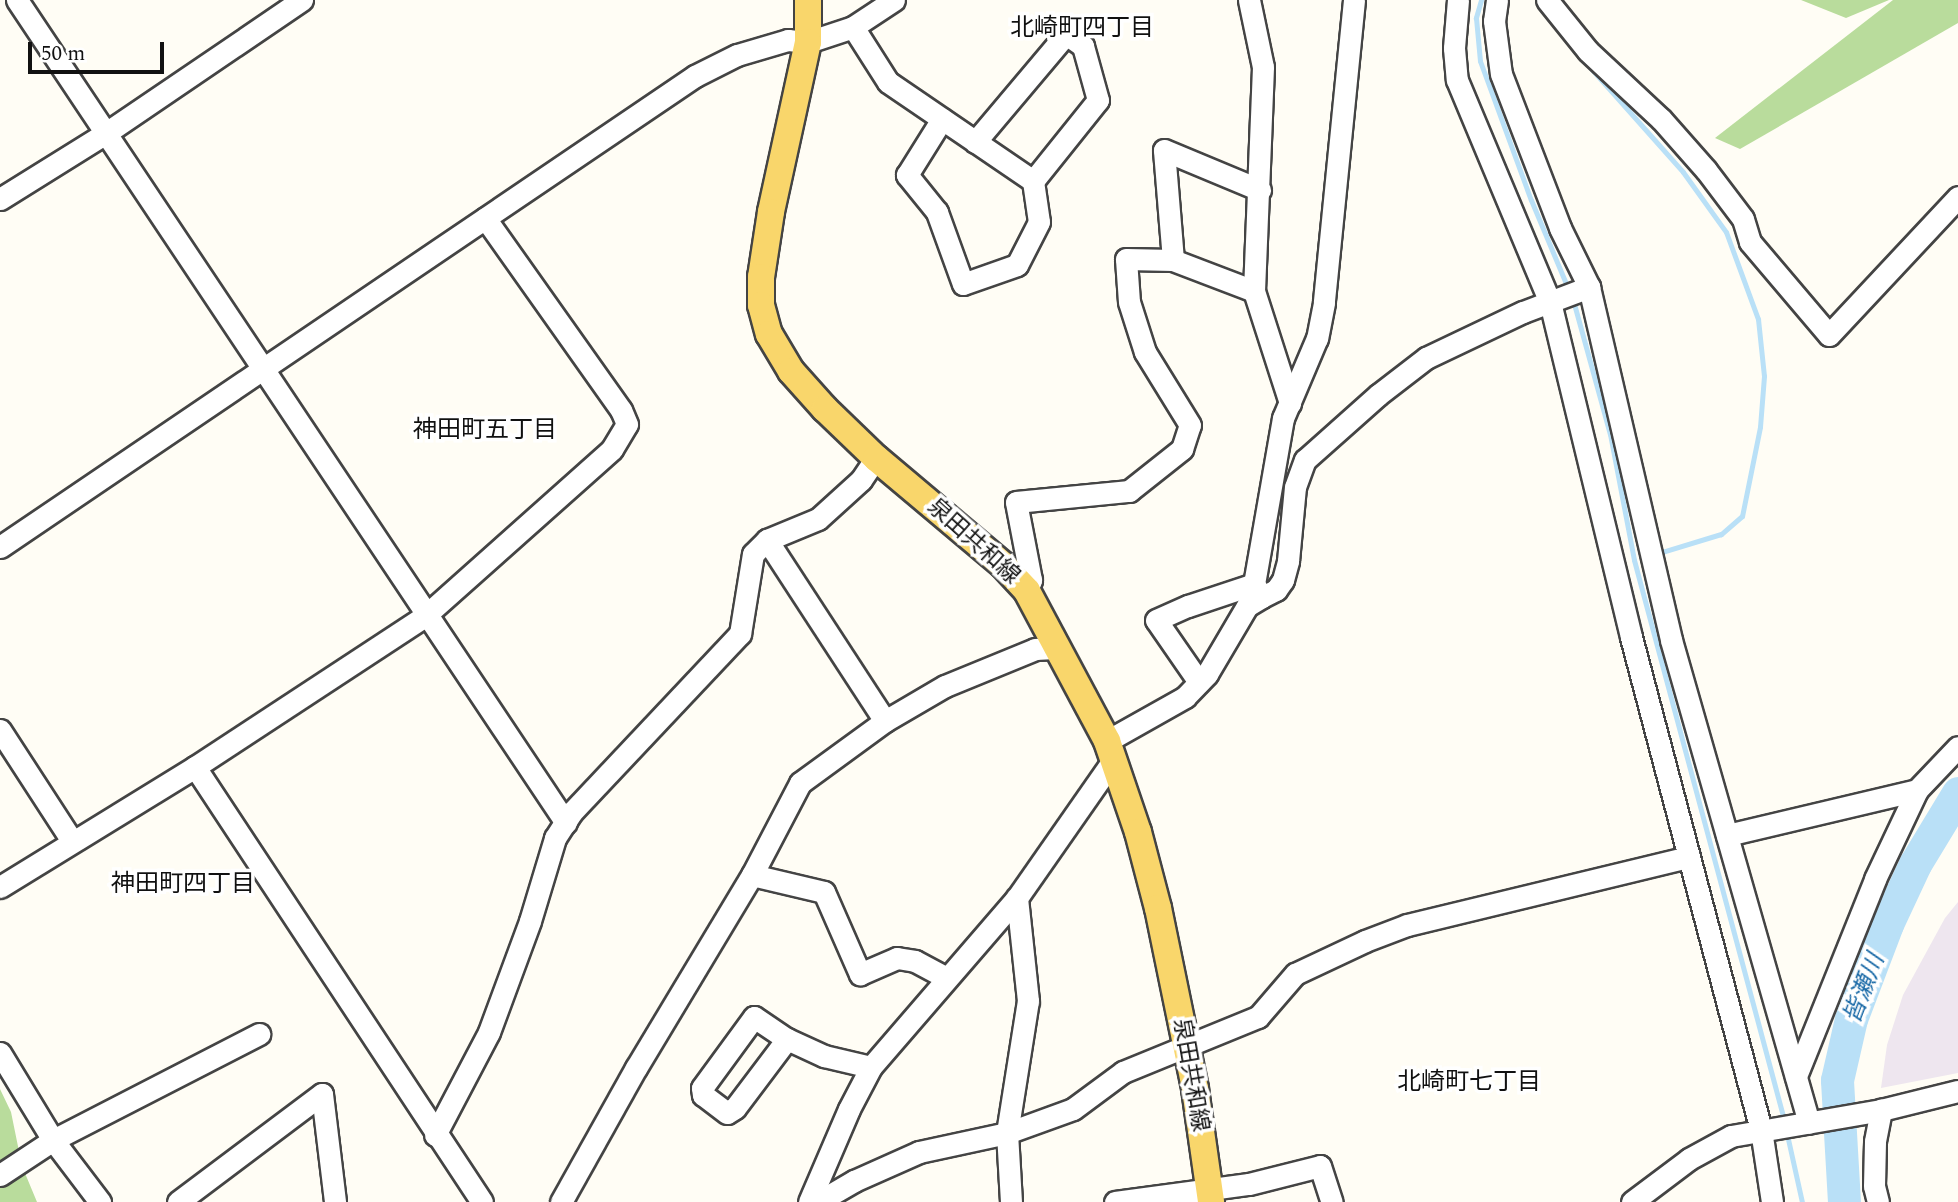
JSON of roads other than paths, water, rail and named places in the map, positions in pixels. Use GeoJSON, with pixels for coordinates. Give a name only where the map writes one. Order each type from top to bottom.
{"type":"FeatureCollection","features":[{"type":"Feature","properties":{"kind":"main road","name":"泉田共和線"},"geometry":{"type":"LineString","coordinates":[[808,0],[808,42],[771,212],[761,277],[761,305],[769,334],[791,370],[825,409],[876,458],[1003,565],[1027,591],[1111,750],[1158,908],[1186,1046],[1210,1196]]}},
{"type":"Feature","properties":{"kind":"street"},"geometry":{"type":"LineString","coordinates":[[17,0],[566,823]]}},
{"type":"Feature","properties":{"kind":"street"},"geometry":{"type":"LineString","coordinates":[[0,199],[106,134],[302,0]]}},
{"type":"Feature","properties":{"kind":"street"},"geometry":{"type":"LineString","coordinates":[[0,547],[695,76],[737,55],[788,40],[808,42],[853,27],[894,0]]}},
{"type":"Feature","properties":{"kind":"street"},"geometry":{"type":"LineString","coordinates":[[1249,0],[1264,67],[1254,291],[1290,403]]}},
{"type":"Feature","properties":{"kind":"street"},"geometry":{"type":"LineString","coordinates":[[809,1202],[849,1109],[871,1067],[1017,898],[1111,750],[1185,698],[1199,682],[1258,591],[1283,418],[1317,338],[1324,303],[1354,0]]}},
{"type":"Feature","properties":{"kind":"street"},"geometry":{"type":"LineString","coordinates":[[1458,0],[1454,48],[1457,80],[1469,115],[1550,302],[1689,857],[1765,1131],[1772,1202]]}},
{"type":"Feature","properties":{"kind":"street"},"geometry":{"type":"LineString","coordinates":[[1497,0],[1494,22],[1501,74],[1584,290],[1671,640],[1796,1076],[1807,1123]]}},
{"type":"Feature","properties":{"kind":"street"},"geometry":{"type":"LineString","coordinates":[[1546,0],[1588,51],[1661,119],[1706,170],[1743,219],[1751,242],[1829,335],[1958,197]]}},
{"type":"Feature","properties":{"kind":"street"},"geometry":{"type":"LineString","coordinates":[[853,27],[888,82],[1033,181]]}},
{"type":"Feature","properties":{"kind":"street"},"geometry":{"type":"LineString","coordinates":[[942,119],[907,175],[937,212],[963,284],[1017,265],[1039,222],[1033,181],[1098,100],[1083,46],[1066,34],[975,142]]}},
{"type":"Feature","properties":{"kind":"street"},"geometry":{"type":"LineString","coordinates":[[1173,260],[1164,150],[1260,190]]}},
{"type":"Feature","properties":{"kind":"street"},"geometry":{"type":"LineString","coordinates":[[0,887],[195,767],[426,615],[612,449],[627,424],[613,399],[485,218]]}},
{"type":"Feature","properties":{"kind":"street"},"geometry":{"type":"LineString","coordinates":[[1027,591],[1031,580],[1016,502],[1129,491],[1182,449],[1190,425],[1146,352],[1129,302],[1126,259],[1173,260],[1254,291]]}},
{"type":"Feature","properties":{"kind":"street"},"geometry":{"type":"LineString","coordinates":[[1199,682],[1156,620],[1188,606],[1258,591],[1276,590],[1283,580],[1288,561],[1295,487],[1305,460],[1378,395],[1426,358],[1550,302],[1584,290]]}},
{"type":"Feature","properties":{"kind":"street"},"geometry":{"type":"LineString","coordinates":[[435,1135],[489,1032],[530,921],[555,838],[572,812],[740,634],[753,554],[767,540],[818,519],[861,480],[876,458]]}},
{"type":"Feature","properties":{"kind":"street"},"geometry":{"type":"LineString","coordinates":[[767,540],[885,721]]}},
{"type":"Feature","properties":{"kind":"street"},"geometry":{"type":"LineString","coordinates":[[561,1202],[636,1068],[752,875],[800,783],[885,721],[945,686],[1035,649],[1055,648]]}},
{"type":"Feature","properties":{"kind":"street"},"geometry":{"type":"LineString","coordinates":[[0,730],[72,841]]}},
{"type":"Feature","properties":{"kind":"street"},"geometry":{"type":"LineString","coordinates":[[1796,1076],[1875,879],[1917,790],[1958,747]]}},
{"type":"Feature","properties":{"kind":"street"},"geometry":{"type":"LineString","coordinates":[[195,767],[435,1135],[482,1202]]}},
{"type":"Feature","properties":{"kind":"street"},"geometry":{"type":"LineString","coordinates":[[1727,835],[1917,790]]}},
{"type":"Feature","properties":{"kind":"street"},"geometry":{"type":"LineString","coordinates":[[818,1202],[854,1181],[919,1152],[1007,1133],[1073,1109],[1123,1072],[1258,1017],[1295,974],[1407,925],[1689,857]]}},
{"type":"Feature","properties":{"kind":"street"},"geometry":{"type":"LineString","coordinates":[[752,875],[824,892],[860,974],[897,958],[915,961],[947,978]]}},
{"type":"Feature","properties":{"kind":"street"},"geometry":{"type":"LineString","coordinates":[[1011,1202],[1007,1133],[1028,1001],[1017,898]]}},
{"type":"Feature","properties":{"kind":"street"},"geometry":{"type":"LineString","coordinates":[[0,1175],[53,1140],[259,1034]]}},
{"type":"Feature","properties":{"kind":"street"},"geometry":{"type":"LineString","coordinates":[[787,1039],[824,1056],[871,1067]]}},
{"type":"Feature","properties":{"kind":"street"},"geometry":{"type":"LineString","coordinates":[[0,1053],[53,1140],[100,1202]]}},
{"type":"Feature","properties":{"kind":"street"},"geometry":{"type":"LineString","coordinates":[[1632,1202],[1689,1159],[1731,1136],[1873,1112],[1958,1091]]}},
{"type":"Feature","properties":{"kind":"street"},"geometry":{"type":"LineString","coordinates":[[178,1202],[322,1094],[332,1200]]}},
{"type":"Feature","properties":{"kind":"street"},"geometry":{"type":"LineString","coordinates":[[1873,1112],[1874,1186],[1878,1202]]}},
{"type":"Feature","properties":{"kind":"street"},"geometry":{"type":"LineString","coordinates":[[1115,1202],[1210,1196],[1320,1166],[1332,1202]]}},
{"type":"Feature","properties":{"kind":"waterway"},"geometry":{"type":"LineString","coordinates":[[1481,0],[1476,18],[1480,61],[1531,200],[1569,291]]}},
{"type":"Feature","properties":{"kind":"waterway"},"geometry":{"type":"LineString","coordinates":[[1588,65],[1683,172],[1726,232],[1758,319],[1764,376],[1760,427],[1742,516],[1721,534],[1655,554]]}},
{"type":"Feature","properties":{"kind":"waterway"},"geometry":{"type":"LineString","coordinates":[[1573,300],[1610,434],[1634,560],[1784,1120]]}},
{"type":"Feature","properties":{"kind":"waterway","name":"皆瀬川"},"geometry":{"type":"LineString","coordinates":[[1844,1202],[1837,1080],[1851,1019],[1887,924],[1915,864],[1958,793]]}},
{"type":"Feature","properties":{"kind":"waterway"},"geometry":{"type":"LineString","coordinates":[[1786,1130],[1802,1202]]}},
{"type":"Feature","properties":{"kind":"district","name":"北崎町四丁目"},"geometry":{"type":"Point","coordinates":[1082,29]}},
{"type":"Feature","properties":{"kind":"district","name":"神田町五丁目"},"geometry":{"type":"Point","coordinates":[485,431]}},
{"type":"Feature","properties":{"kind":"district","name":"神田町四丁目"},"geometry":{"type":"Point","coordinates":[183,885]}},
{"type":"Feature","properties":{"kind":"district","name":"北崎町七丁目"},"geometry":{"type":"Point","coordinates":[1469,1083]}}]}
